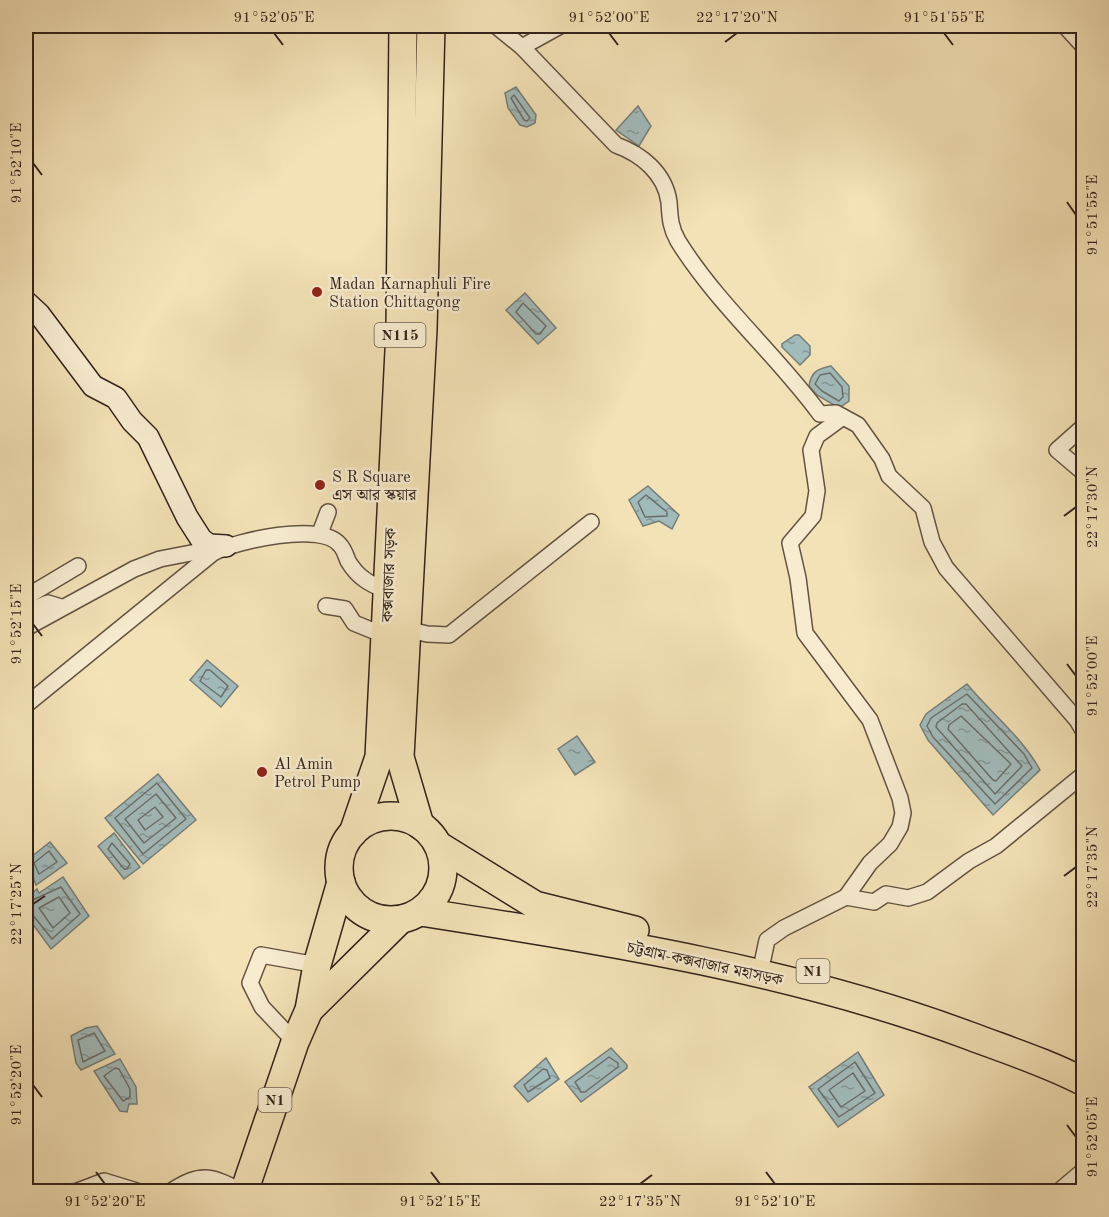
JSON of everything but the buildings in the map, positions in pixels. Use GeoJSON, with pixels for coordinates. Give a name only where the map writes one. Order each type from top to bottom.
{"type":"FeatureCollection","features":[{"type":"Feature","properties":{"kind":"highway","name":"কক্সবাজার সড়ক"},"geometry":{"type":"LineString","coordinates":[[403,26],[400,330],[387,591],[396,633],[400,757],[420,825]]}},
{"type":"Feature","properties":{"kind":"highway","name":"কক্সবাজার সড়ক"},"geometry":{"type":"LineString","coordinates":[[353,832],[379,757],[396,633],[423,329],[431,26]]}},
{"type":"Feature","properties":{"kind":"highway"},"geometry":{"type":"LineString","coordinates":[[385,816],[398,816],[420,825],[438,845],[443,857],[442,882],[430,904],[410,916],[375,918],[363,913],[345,894],[339,872],[342,851],[353,832],[374,819],[385,816]]}},
{"type":"Feature","properties":{"kind":"highway","name":"চট্টগ্রাম-কক্সবাজার মহাসড়ক"},"geometry":{"type":"LineString","coordinates":[[438,845],[535,905],[918,998],[1005,1030],[1083,1064]]}},
{"type":"Feature","properties":{"kind":"highway","name":"N1"},"geometry":{"type":"LineString","coordinates":[[244,1191],[295,1042],[309,1010],[317,965],[341,882]]}},
{"type":"Feature","properties":{"kind":"highway","name":"চট্টগ্রাম-কক্সবাজার মহাসড়ক"},"geometry":{"type":"LineString","coordinates":[[410,916],[573,935],[756,973],[906,1012],[1083,1082]]}},
{"type":"Feature","properties":{"kind":"highway","name":"N1"},"geometry":{"type":"LineString","coordinates":[[309,1010],[410,916]]}},
{"type":"Feature","properties":{"kind":"street"},"geometry":{"type":"LineString","coordinates":[[496,26],[522,47],[616,145],[636,152],[662,180],[669,201],[669,222],[678,241],[705,276],[796,382],[820,414],[836,413],[858,425],[882,459],[889,476],[923,508],[932,542],[946,568],[1081,722]]}},
{"type":"Feature","properties":{"kind":"street"},"geometry":{"type":"LineString","coordinates":[[522,47],[560,26]]}},
{"type":"Feature","properties":{"kind":"street"},"geometry":{"type":"LineString","coordinates":[[1065,26],[1083,46]]}},
{"type":"Feature","properties":{"kind":"street"},"geometry":{"type":"LineString","coordinates":[[26,302],[39,314],[93,386],[116,398],[132,421],[148,437],[187,517],[201,539],[209,545],[226,546]]}},
{"type":"Feature","properties":{"kind":"street"},"geometry":{"type":"LineString","coordinates":[[763,959],[767,940],[802,918],[846,897],[870,863],[890,844],[900,827],[903,813],[900,798],[870,720],[805,633],[798,578],[790,543],[813,516],[818,491],[811,450],[817,436],[843,417]]}},
{"type":"Feature","properties":{"kind":"street"},"geometry":{"type":"LineString","coordinates":[[1083,426],[1057,450],[1083,473]]}},
{"type":"Feature","properties":{"kind":"street"},"geometry":{"type":"LineString","coordinates":[[320,533],[328,512]]}},
{"type":"Feature","properties":{"kind":"street"},"geometry":{"type":"LineString","coordinates":[[326,606],[345,609],[354,623],[396,633],[449,635],[591,522]]}},
{"type":"Feature","properties":{"kind":"street"},"geometry":{"type":"LineString","coordinates":[[26,628],[134,569],[160,559],[286,535],[320,533],[340,544],[360,578],[387,591]]}},
{"type":"Feature","properties":{"kind":"street"},"geometry":{"type":"LineString","coordinates":[[26,705],[213,553],[226,546]]}},
{"type":"Feature","properties":{"kind":"street"},"geometry":{"type":"LineString","coordinates":[[26,597],[78,566]]}},
{"type":"Feature","properties":{"kind":"street"},"geometry":{"type":"LineString","coordinates":[[26,612],[48,603],[61,607]]}},
{"type":"Feature","properties":{"kind":"street"},"geometry":{"type":"LineString","coordinates":[[846,897],[874,902],[886,894],[908,898],[927,892],[969,861],[996,846],[1083,774]]}},
{"type":"Feature","properties":{"kind":"street"},"geometry":{"type":"LineString","coordinates":[[295,1042],[262,1007],[250,983],[261,955],[317,965]]}},
{"type":"Feature","properties":{"kind":"street"},"geometry":{"type":"LineString","coordinates":[[1058,1191],[1083,1170]]}},
{"type":"Feature","properties":{"kind":"street"},"geometry":{"type":"LineString","coordinates":[[170,1191],[184,1183],[206,1176],[244,1191]]}},
{"type":"Feature","properties":{"kind":"street"},"geometry":{"type":"LineString","coordinates":[[75,1191],[104,1181],[140,1191]]}},
{"type":"Feature","properties":{"kind":"water"},"geometry":{"type":"Polygon","coordinates":[[[516,87],[536,115],[535,123],[527,127],[520,125],[508,108],[505,93],[516,87]]]}},
{"type":"Feature","properties":{"kind":"water"},"geometry":{"type":"Polygon","coordinates":[[[638,106],[651,126],[639,146],[616,130],[638,106]]]}},
{"type":"Feature","properties":{"kind":"water"},"geometry":{"type":"Polygon","coordinates":[[[525,293],[556,328],[538,344],[506,310],[525,293]]]}},
{"type":"Feature","properties":{"kind":"water"},"geometry":{"type":"Polygon","coordinates":[[[795,335],[799,335],[810,346],[810,355],[800,365],[782,347],[782,344],[795,335]]]}},
{"type":"Feature","properties":{"kind":"water"},"geometry":{"type":"Polygon","coordinates":[[[831,366],[849,386],[849,401],[839,408],[817,395],[809,386],[811,377],[816,372],[831,366]]]}},
{"type":"Feature","properties":{"kind":"water"},"geometry":{"type":"Polygon","coordinates":[[[648,486],[679,515],[672,529],[659,521],[643,526],[629,500],[648,486]]]}},
{"type":"Feature","properties":{"kind":"water"},"geometry":{"type":"Polygon","coordinates":[[[207,660],[238,686],[221,707],[190,680],[207,660]]]}},
{"type":"Feature","properties":{"kind":"water"},"geometry":{"type":"Polygon","coordinates":[[[967,684],[1015,736],[1040,770],[993,815],[928,740],[920,725],[926,714],[967,684]]]}},
{"type":"Feature","properties":{"kind":"water"},"geometry":{"type":"Polygon","coordinates":[[[577,736],[595,762],[575,775],[558,749],[577,736]]]}},
{"type":"Feature","properties":{"kind":"water"},"geometry":{"type":"Polygon","coordinates":[[[158,774],[196,820],[143,864],[105,818],[158,774]]]}},
{"type":"Feature","properties":{"kind":"water"},"geometry":{"type":"Polygon","coordinates":[[[114,833],[140,867],[124,879],[98,846],[114,833]]]}},
{"type":"Feature","properties":{"kind":"water"},"geometry":{"type":"Polygon","coordinates":[[[50,842],[67,863],[36,885],[26,861],[50,842]]]}},
{"type":"Feature","properties":{"kind":"water"},"geometry":{"type":"Polygon","coordinates":[[[63,877],[89,916],[51,949],[26,915],[26,899],[37,889],[39,893],[63,877]]]}},
{"type":"Feature","properties":{"kind":"water"},"geometry":{"type":"Polygon","coordinates":[[[97,1026],[115,1054],[81,1070],[76,1063],[71,1036],[86,1028],[97,1026]]]}},
{"type":"Feature","properties":{"kind":"water"},"geometry":{"type":"Polygon","coordinates":[[[611,1048],[627,1065],[627,1068],[581,1102],[565,1082],[611,1048]]]}},
{"type":"Feature","properties":{"kind":"water"},"geometry":{"type":"Polygon","coordinates":[[[858,1052],[884,1095],[838,1127],[809,1087],[858,1052]]]}},
{"type":"Feature","properties":{"kind":"water"},"geometry":{"type":"Polygon","coordinates":[[[546,1058],[559,1079],[528,1102],[514,1086],[546,1058]]]}},
{"type":"Feature","properties":{"kind":"water"},"geometry":{"type":"Polygon","coordinates":[[[120,1059],[136,1087],[137,1104],[129,1104],[127,1112],[120,1111],[94,1071],[120,1059]]]}},
{"type":"Feature","properties":{"kind":"place","name":"Madan Karnaphuli Fire Station Chittagong"},"geometry":{"type":"Point","coordinates":[317,292]}},
{"type":"Feature","properties":{"kind":"place","name":"S R Square এস আর স্কয়ার"},"geometry":{"type":"Point","coordinates":[320,485]}},
{"type":"Feature","properties":{"kind":"place","name":"Al Amin Petrol Pump"},"geometry":{"type":"Point","coordinates":[262,772]}}]}
